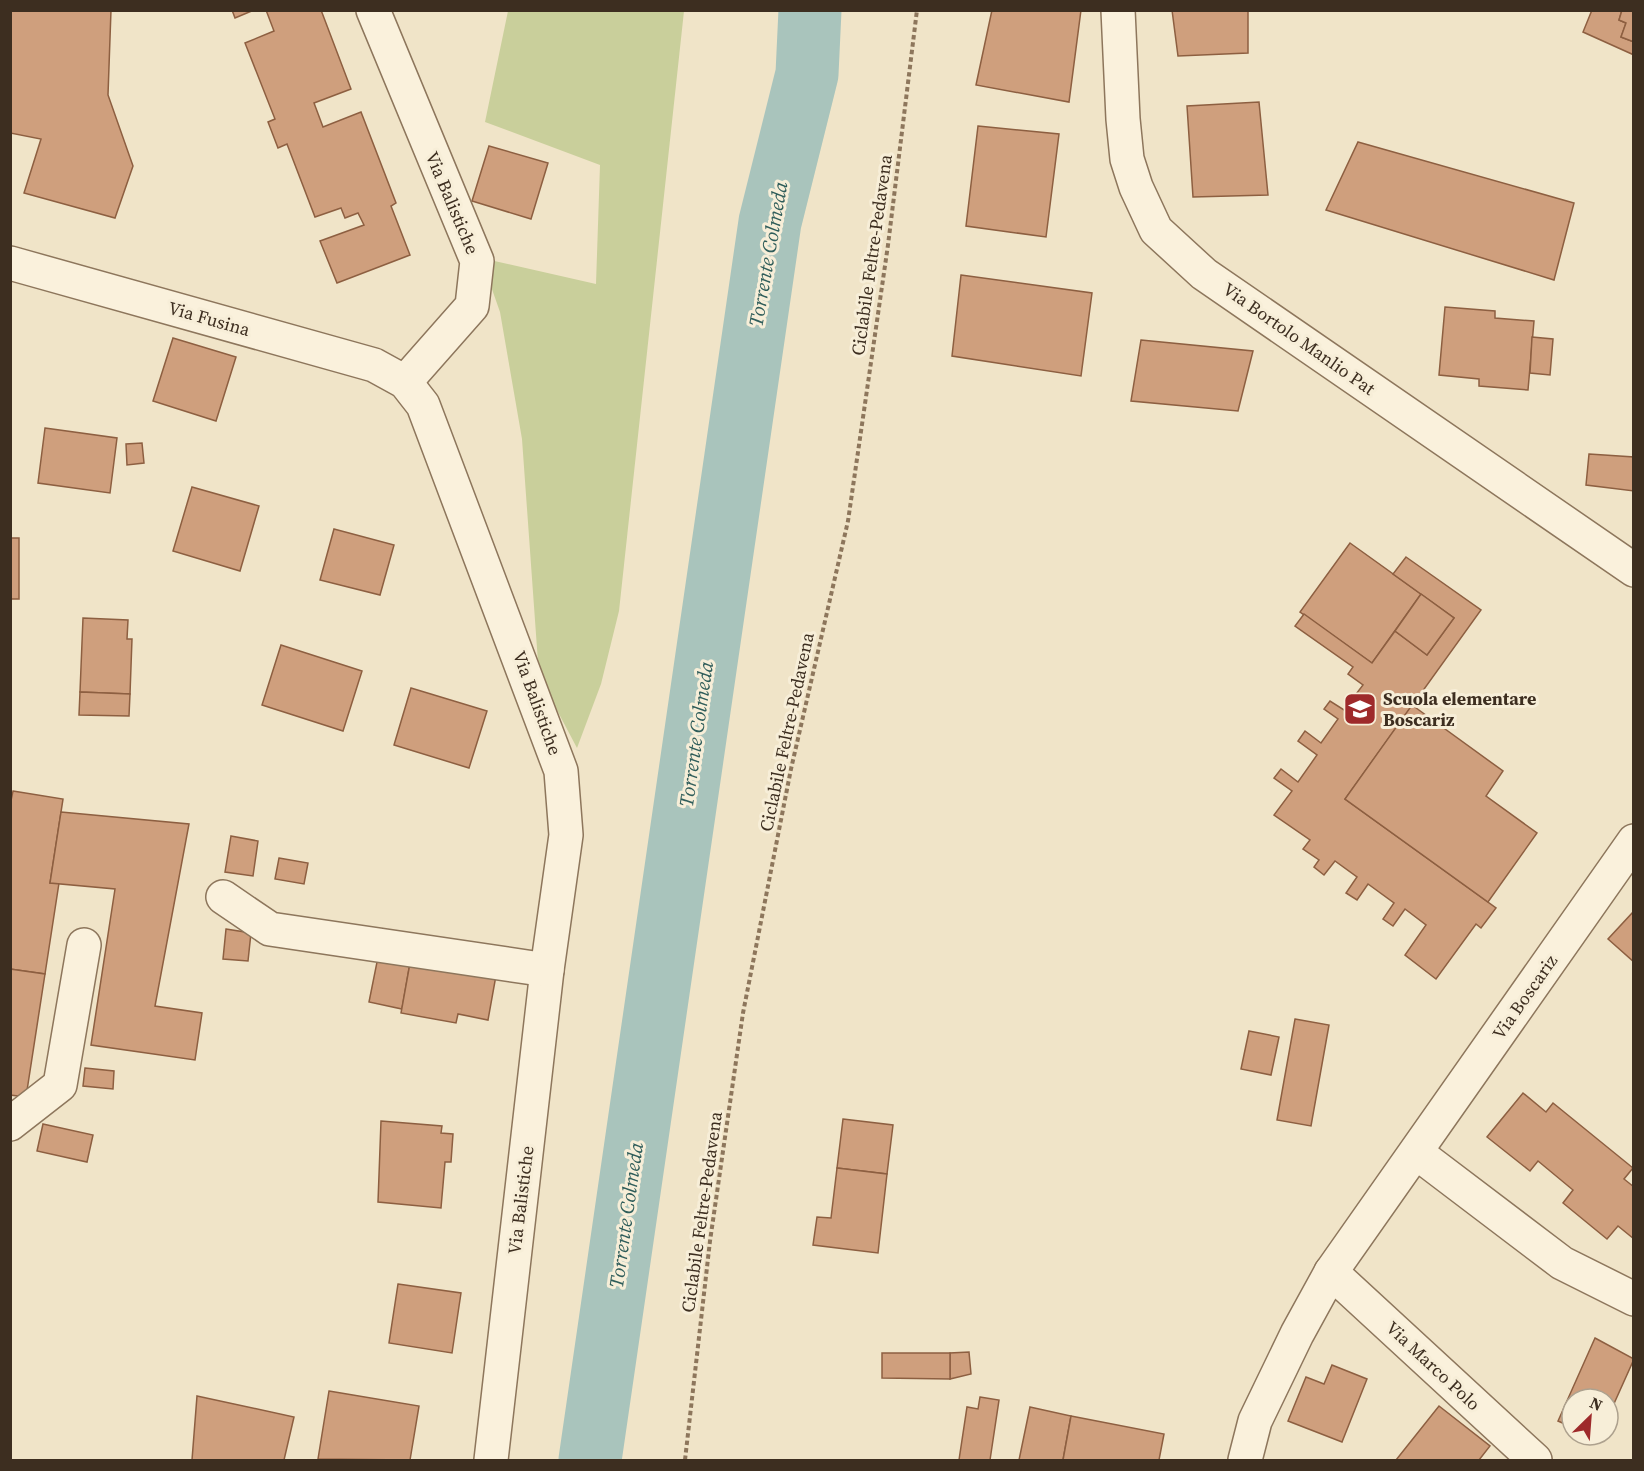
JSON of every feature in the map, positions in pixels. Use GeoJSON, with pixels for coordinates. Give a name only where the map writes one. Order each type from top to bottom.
{"type":"FeatureCollection","features":[{"type":"Feature","properties":{"kind":"street","name":"Via Balistiche"},"geometry":{"type":"LineString","coordinates":[[373,10],[477,261],[472,306],[405,382],[423,405],[561,771],[566,834],[547,970],[490,1461]]}},
{"type":"Feature","properties":{"kind":"street","name":"Via Bortolo Manlio Pat"},"geometry":{"type":"LineString","coordinates":[[1118,10],[1122,119],[1127,159],[1136,187],[1156,230],[1204,274],[1634,570]]}},
{"type":"Feature","properties":{"kind":"street","name":"Via Fusina"},"geometry":{"type":"LineString","coordinates":[[10,263],[374,365],[405,382]]}},
{"type":"Feature","properties":{"kind":"street","name":"Via Boscariz"},"geometry":{"type":"LineString","coordinates":[[1245,1461],[1255,1421],[1297,1334],[1331,1272],[1417,1153],[1634,841]]}},
{"type":"Feature","properties":{"kind":"street"},"geometry":{"type":"LineString","coordinates":[[223,897],[270,929],[547,970]]}},
{"type":"Feature","properties":{"kind":"street"},"geometry":{"type":"LineString","coordinates":[[10,1124],[60,1084],[84,945]]}},
{"type":"Feature","properties":{"kind":"street"},"geometry":{"type":"LineString","coordinates":[[1417,1153],[1562,1263],[1634,1299]]}},
{"type":"Feature","properties":{"kind":"street","name":"Via Marco Polo"},"geometry":{"type":"LineString","coordinates":[[1331,1272],[1535,1461]]}},
{"type":"Feature","properties":{"kind":"path","name":"Ciclabile Feltre-Pedavena"},"geometry":{"type":"LineString","coordinates":[[685,1461],[710,1241],[743,1013],[791,770],[848,521],[888,245],[917,10]]}},
{"type":"Feature","properties":{"kind":"green space"},"geometry":{"type":"Polygon","coordinates":[[[508,11],[684,11],[619,611],[601,684],[577,748],[539,676],[522,439],[500,312],[481,258],[596,284],[600,165],[485,122],[508,11]]]}},
{"type":"Feature","properties":{"kind":"building"},"geometry":{"type":"Polygon","coordinates":[[[10,10],[111,10],[108,95],[133,166],[115,218],[24,193],[41,139],[10,133],[10,10]]]}},
{"type":"Feature","properties":{"kind":"building"},"geometry":{"type":"Polygon","coordinates":[[[232,10],[254,10],[235,18],[232,10]]]}},
{"type":"Feature","properties":{"kind":"building"},"geometry":{"type":"Polygon","coordinates":[[[266,10],[321,10],[351,89],[314,103],[323,127],[361,112],[396,203],[391,206],[410,255],[337,283],[320,241],[364,225],[358,213],[345,218],[341,208],[315,217],[287,144],[278,148],[268,122],[275,119],[245,43],[274,31],[266,10]]]}},
{"type":"Feature","properties":{"kind":"building"},"geometry":{"type":"Polygon","coordinates":[[[992,10],[1081,10],[1069,102],[976,85],[992,10]]]}},
{"type":"Feature","properties":{"kind":"building"},"geometry":{"type":"Polygon","coordinates":[[[1172,10],[1248,10],[1248,53],[1178,56],[1172,10]]]}},
{"type":"Feature","properties":{"kind":"building"},"geometry":{"type":"Polygon","coordinates":[[[1592,10],[1622,10],[1619,20],[1626,23],[1621,37],[1634,42],[1634,55],[1583,32],[1592,10]]]}},
{"type":"Feature","properties":{"kind":"building"},"geometry":{"type":"Polygon","coordinates":[[[1622,10],[1634,10],[1634,42],[1621,37],[1626,23],[1619,20],[1622,10]]]}},
{"type":"Feature","properties":{"kind":"building"},"geometry":{"type":"Polygon","coordinates":[[[1259,102],[1268,195],[1193,197],[1187,106],[1259,102]]]}},
{"type":"Feature","properties":{"kind":"building"},"geometry":{"type":"Polygon","coordinates":[[[978,126],[1059,134],[1046,237],[966,226],[978,126]]]}},
{"type":"Feature","properties":{"kind":"building"},"geometry":{"type":"Polygon","coordinates":[[[1358,142],[1574,203],[1554,280],[1326,210],[1358,142]]]}},
{"type":"Feature","properties":{"kind":"building"},"geometry":{"type":"Polygon","coordinates":[[[489,146],[548,163],[531,219],[472,201],[489,146]]]}},
{"type":"Feature","properties":{"kind":"building"},"geometry":{"type":"Polygon","coordinates":[[[961,275],[1092,293],[1081,376],[952,356],[961,275]]]}},
{"type":"Feature","properties":{"kind":"building"},"geometry":{"type":"Polygon","coordinates":[[[1445,307],[1495,311],[1495,318],[1534,321],[1528,390],[1479,386],[1479,379],[1439,375],[1445,307]]]}},
{"type":"Feature","properties":{"kind":"building"},"geometry":{"type":"Polygon","coordinates":[[[1532,337],[1553,339],[1550,375],[1530,373],[1532,337]]]}},
{"type":"Feature","properties":{"kind":"building"},"geometry":{"type":"Polygon","coordinates":[[[173,338],[236,357],[216,421],[153,401],[173,338]]]}},
{"type":"Feature","properties":{"kind":"building"},"geometry":{"type":"Polygon","coordinates":[[[1141,340],[1253,351],[1238,411],[1131,401],[1141,340]]]}},
{"type":"Feature","properties":{"kind":"building"},"geometry":{"type":"Polygon","coordinates":[[[45,428],[117,438],[110,493],[38,483],[45,428]]]}},
{"type":"Feature","properties":{"kind":"building"},"geometry":{"type":"Polygon","coordinates":[[[142,443],[144,463],[127,465],[126,444],[142,443]]]}},
{"type":"Feature","properties":{"kind":"building"},"geometry":{"type":"Polygon","coordinates":[[[1589,454],[1634,457],[1634,491],[1586,485],[1589,454]]]}},
{"type":"Feature","properties":{"kind":"building"},"geometry":{"type":"Polygon","coordinates":[[[192,487],[259,506],[240,571],[173,551],[192,487]]]}},
{"type":"Feature","properties":{"kind":"building"},"geometry":{"type":"Polygon","coordinates":[[[334,529],[394,545],[380,595],[320,580],[334,529]]]}},
{"type":"Feature","properties":{"kind":"building"},"geometry":{"type":"Polygon","coordinates":[[[10,538],[19,538],[19,599],[10,599],[10,538]]]}},
{"type":"Feature","properties":{"kind":"building"},"geometry":{"type":"Polygon","coordinates":[[[1350,543],[1421,594],[1372,663],[1300,612],[1350,543]]]}},
{"type":"Feature","properties":{"kind":"building"},"geometry":{"type":"Polygon","coordinates":[[[1406,557],[1481,610],[1345,799],[1496,908],[1481,928],[1476,924],[1436,979],[1405,955],[1426,925],[1405,909],[1393,926],[1383,919],[1394,903],[1368,884],[1357,900],[1346,893],[1357,877],[1335,861],[1324,875],[1314,867],[1319,860],[1303,849],[1310,840],[1274,815],[1292,791],[1274,778],[1281,769],[1298,782],[1317,755],[1298,741],[1305,731],[1321,743],[1338,719],[1324,709],[1330,701],[1344,710],[1363,685],[1348,674],[1353,667],[1295,626],[1304,614],[1372,663],[1395,631],[1427,655],[1454,618],[1393,574],[1406,557]]]}},
{"type":"Feature","properties":{"kind":"building"},"geometry":{"type":"Polygon","coordinates":[[[1421,594],[1454,618],[1427,655],[1395,631],[1421,594]]]}},
{"type":"Feature","properties":{"kind":"building"},"geometry":{"type":"Polygon","coordinates":[[[83,618],[128,620],[127,639],[132,639],[130,694],[80,692],[83,618]]]}},
{"type":"Feature","properties":{"kind":"building"},"geometry":{"type":"Polygon","coordinates":[[[281,645],[362,671],[343,731],[262,705],[281,645]]]}},
{"type":"Feature","properties":{"kind":"building"},"geometry":{"type":"Polygon","coordinates":[[[411,688],[487,711],[469,768],[394,745],[411,688]]]}},
{"type":"Feature","properties":{"kind":"building"},"geometry":{"type":"Polygon","coordinates":[[[80,692],[130,694],[129,716],[79,715],[80,692]]]}},
{"type":"Feature","properties":{"kind":"building"},"geometry":{"type":"Polygon","coordinates":[[[1412,705],[1503,771],[1486,796],[1537,833],[1488,902],[1345,799],[1412,705]]]}},
{"type":"Feature","properties":{"kind":"building"},"geometry":{"type":"Polygon","coordinates":[[[13,791],[63,799],[50,883],[59,883],[45,974],[10,969],[10,805],[13,791]]]}},
{"type":"Feature","properties":{"kind":"building"},"geometry":{"type":"Polygon","coordinates":[[[61,812],[189,824],[155,1006],[202,1013],[195,1060],[91,1045],[115,889],[50,883],[61,812]]]}},
{"type":"Feature","properties":{"kind":"building"},"geometry":{"type":"Polygon","coordinates":[[[231,836],[258,841],[253,876],[225,872],[231,836]]]}},
{"type":"Feature","properties":{"kind":"building"},"geometry":{"type":"Polygon","coordinates":[[[279,858],[308,863],[304,884],[275,879],[279,858]]]}},
{"type":"Feature","properties":{"kind":"building"},"geometry":{"type":"Polygon","coordinates":[[[1634,911],[1634,962],[1608,939],[1634,911]]]}},
{"type":"Feature","properties":{"kind":"building"},"geometry":{"type":"Polygon","coordinates":[[[226,929],[251,933],[248,961],[223,959],[226,929]]]}},
{"type":"Feature","properties":{"kind":"building"},"geometry":{"type":"Polygon","coordinates":[[[378,957],[410,963],[402,1009],[369,1002],[378,957]]]}},
{"type":"Feature","properties":{"kind":"building"},"geometry":{"type":"Polygon","coordinates":[[[410,963],[497,970],[488,1020],[458,1014],[456,1023],[401,1013],[410,963]]]}},
{"type":"Feature","properties":{"kind":"building"},"geometry":{"type":"Polygon","coordinates":[[[10,969],[45,974],[26,1097],[10,1095],[10,969]]]}},
{"type":"Feature","properties":{"kind":"building"},"geometry":{"type":"Polygon","coordinates":[[[1295,1019],[1329,1025],[1311,1126],[1277,1120],[1295,1019]]]}},
{"type":"Feature","properties":{"kind":"building"},"geometry":{"type":"Polygon","coordinates":[[[1249,1031],[1279,1037],[1271,1075],[1241,1069],[1249,1031]]]}},
{"type":"Feature","properties":{"kind":"building"},"geometry":{"type":"Polygon","coordinates":[[[85,1068],[114,1071],[113,1089],[83,1086],[85,1068]]]}},
{"type":"Feature","properties":{"kind":"building"},"geometry":{"type":"Polygon","coordinates":[[[1523,1093],[1546,1112],[1553,1103],[1633,1168],[1624,1179],[1634,1187],[1634,1239],[1618,1226],[1607,1239],[1563,1203],[1573,1190],[1538,1161],[1530,1171],[1487,1137],[1523,1093]]]}},
{"type":"Feature","properties":{"kind":"building"},"geometry":{"type":"Polygon","coordinates":[[[843,1119],[893,1125],[887,1174],[837,1168],[843,1119]]]}},
{"type":"Feature","properties":{"kind":"building"},"geometry":{"type":"Polygon","coordinates":[[[381,1121],[442,1126],[441,1133],[453,1134],[451,1162],[445,1162],[441,1208],[378,1202],[381,1121]]]}},
{"type":"Feature","properties":{"kind":"building"},"geometry":{"type":"Polygon","coordinates":[[[43,1124],[93,1135],[87,1162],[37,1151],[43,1124]]]}},
{"type":"Feature","properties":{"kind":"building"},"geometry":{"type":"Polygon","coordinates":[[[837,1168],[887,1174],[878,1253],[813,1245],[817,1217],[831,1218],[837,1168]]]}},
{"type":"Feature","properties":{"kind":"building"},"geometry":{"type":"Polygon","coordinates":[[[398,1284],[461,1293],[452,1353],[389,1343],[398,1284]]]}},
{"type":"Feature","properties":{"kind":"building"},"geometry":{"type":"Polygon","coordinates":[[[1595,1338],[1634,1359],[1620,1390],[1620,1387],[1573,1387],[1595,1338]]]}},
{"type":"Feature","properties":{"kind":"building"},"geometry":{"type":"Polygon","coordinates":[[[969,1352],[971,1374],[950,1379],[950,1353],[969,1352]]]}},
{"type":"Feature","properties":{"kind":"building"},"geometry":{"type":"Polygon","coordinates":[[[882,1353],[950,1353],[950,1379],[882,1378],[882,1353]]]}},
{"type":"Feature","properties":{"kind":"building"},"geometry":{"type":"Polygon","coordinates":[[[1332,1365],[1367,1379],[1342,1442],[1288,1421],[1306,1377],[1324,1384],[1332,1365]]]}},
{"type":"Feature","properties":{"kind":"building"},"geometry":{"type":"Polygon","coordinates":[[[329,1391],[419,1406],[410,1460],[318,1459],[329,1391]]]}},
{"type":"Feature","properties":{"kind":"building"},"geometry":{"type":"Polygon","coordinates":[[[197,1396],[294,1417],[284,1460],[192,1460],[197,1396]]]}},
{"type":"Feature","properties":{"kind":"building"},"geometry":{"type":"Polygon","coordinates":[[[980,1397],[999,1400],[990,1460],[959,1460],[967,1407],[978,1409],[980,1397]]]}},
{"type":"Feature","properties":{"kind":"building"},"geometry":{"type":"Polygon","coordinates":[[[1439,1406],[1490,1446],[1479,1460],[1396,1460],[1439,1406]]]}},
{"type":"Feature","properties":{"kind":"building"},"geometry":{"type":"Polygon","coordinates":[[[1030,1407],[1071,1416],[1063,1460],[1019,1460],[1030,1407]]]}},
{"type":"Feature","properties":{"kind":"building"},"geometry":{"type":"Polygon","coordinates":[[[1071,1416],[1164,1434],[1159,1460],[1063,1460],[1071,1416]]]}},
{"type":"Feature","properties":{"kind":"waterway","name":"Torrente Colmeda"},"geometry":{"type":"LineString","coordinates":[[590,1460],[770,222],[807,74],[810,10]]}},
{"type":"Feature","properties":{"kind":"place","name":"Scuola elementare Boscariz"},"geometry":{"type":"Point","coordinates":[1360,709]}}]}
